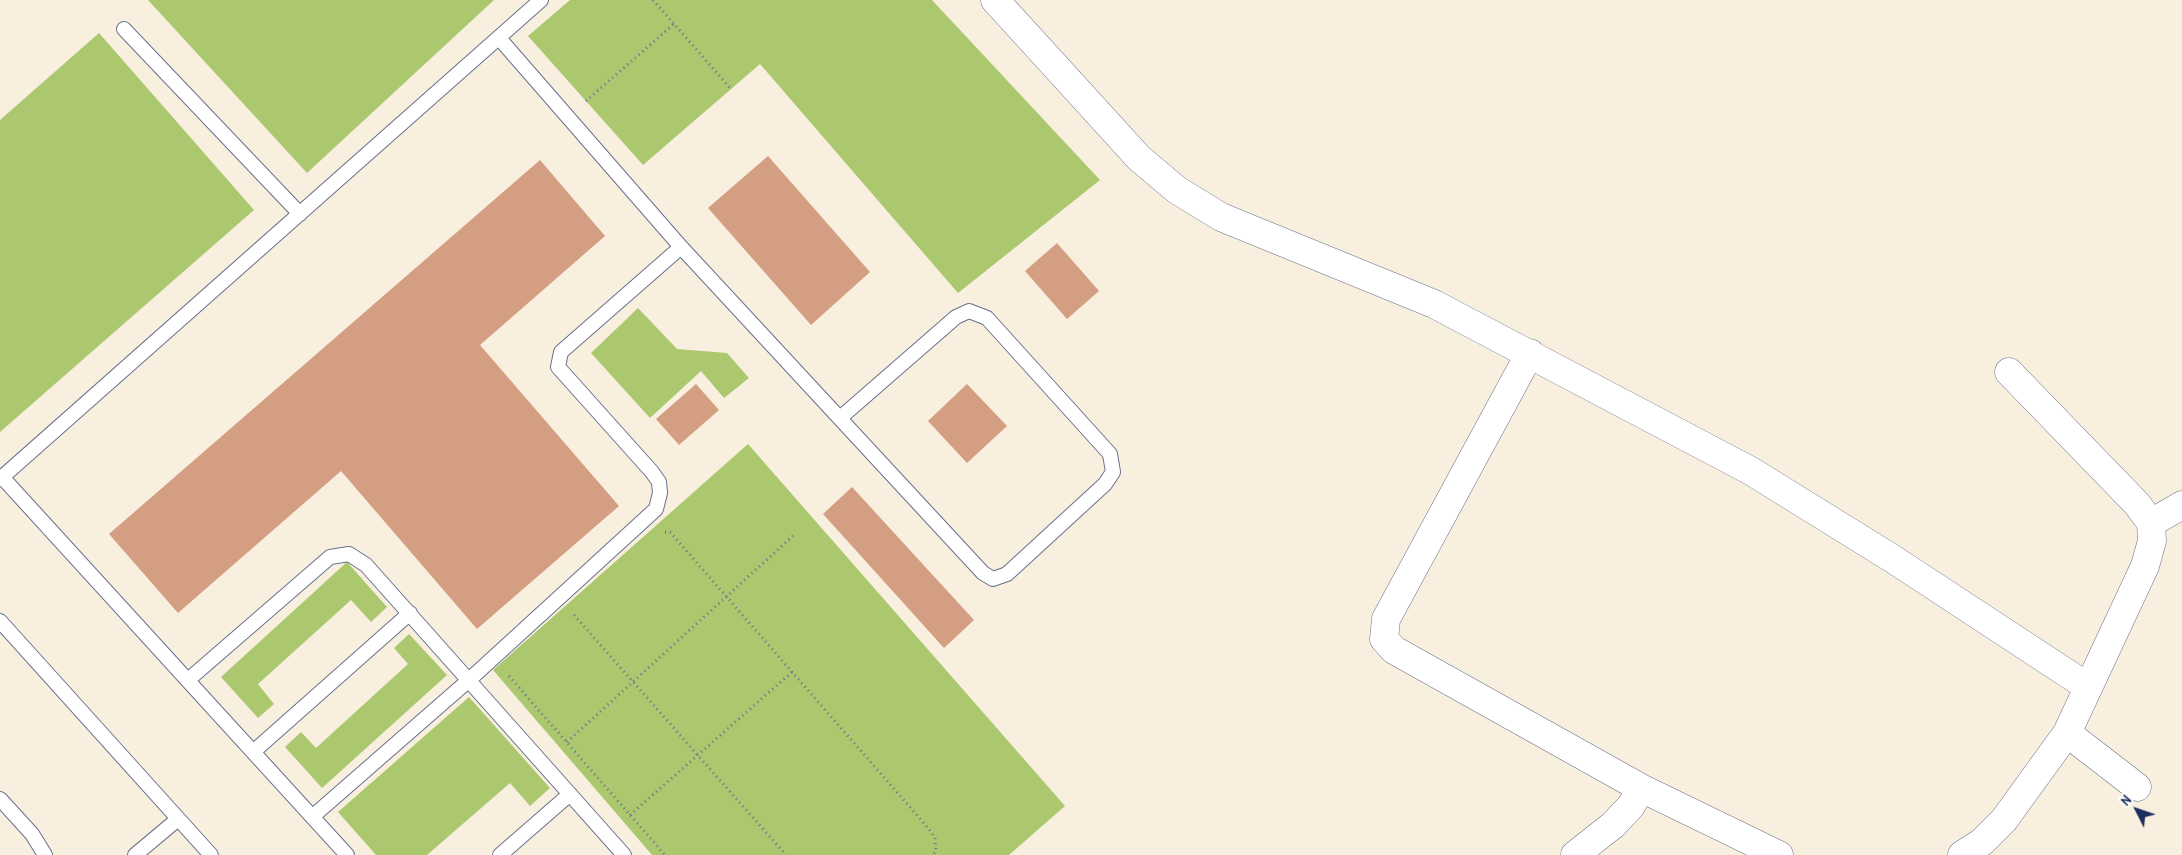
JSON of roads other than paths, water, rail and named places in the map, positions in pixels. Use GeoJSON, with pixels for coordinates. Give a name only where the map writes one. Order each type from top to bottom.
{"type":"FeatureCollection","features":[{"type":"Feature","properties":{"kind":"street"},"geometry":{"type":"LineString","coordinates":[[995,0],[1139,158],[1177,190],[1221,217],[1434,304],[1751,471],[1893,559],[2088,687]]}},
{"type":"Feature","properties":{"kind":"street"},"geometry":{"type":"LineString","coordinates":[[1530,353],[1386,620],[1384,639],[1394,650],[1641,788],[1779,855]]}},
{"type":"Feature","properties":{"kind":"street"},"geometry":{"type":"LineString","coordinates":[[1962,855],[1982,842],[2004,820],[2067,733],[2145,566],[2152,541],[2151,523],[2137,504],[2009,372]]}},
{"type":"Feature","properties":{"kind":"street"},"geometry":{"type":"LineString","coordinates":[[2151,523],[2182,505]]}},
{"type":"Feature","properties":{"kind":"street"},"geometry":{"type":"LineString","coordinates":[[2067,733],[2137,787]]}},
{"type":"Feature","properties":{"kind":"street"},"geometry":{"type":"LineString","coordinates":[[1575,855],[1613,825],[1630,806],[1641,788]]}},
{"type":"Feature","properties":{"kind":"lane"},"geometry":{"type":"LineString","coordinates":[[347,855],[1,478],[541,0]]}},
{"type":"Feature","properties":{"kind":"lane"},"geometry":{"type":"LineString","coordinates":[[124,28],[300,214]]}},
{"type":"Feature","properties":{"kind":"lane"},"geometry":{"type":"LineString","coordinates":[[498,38],[681,247],[983,573],[993,579],[1007,574],[1105,484],[1113,472],[1110,454],[987,318],[968,311],[956,316],[840,418]]}},
{"type":"Feature","properties":{"kind":"lane"},"geometry":{"type":"LineString","coordinates":[[312,817],[469,680],[656,509],[660,493],[659,482],[558,367],[561,352],[681,247]]}},
{"type":"Feature","properties":{"kind":"lane"},"geometry":{"type":"LineString","coordinates":[[188,680],[330,557],[349,554],[366,565],[624,855]]}},
{"type":"Feature","properties":{"kind":"lane"},"geometry":{"type":"LineString","coordinates":[[253,752],[410,614]]}},
{"type":"Feature","properties":{"kind":"lane"},"geometry":{"type":"LineString","coordinates":[[0,620],[211,855]]}},
{"type":"Feature","properties":{"kind":"lane"},"geometry":{"type":"LineString","coordinates":[[500,855],[570,794]]}},
{"type":"Feature","properties":{"kind":"lane"},"geometry":{"type":"LineString","coordinates":[[0,799],[32,834],[45,855]]}},
{"type":"Feature","properties":{"kind":"lane"},"geometry":{"type":"LineString","coordinates":[[136,855],[178,819]]}}]}
